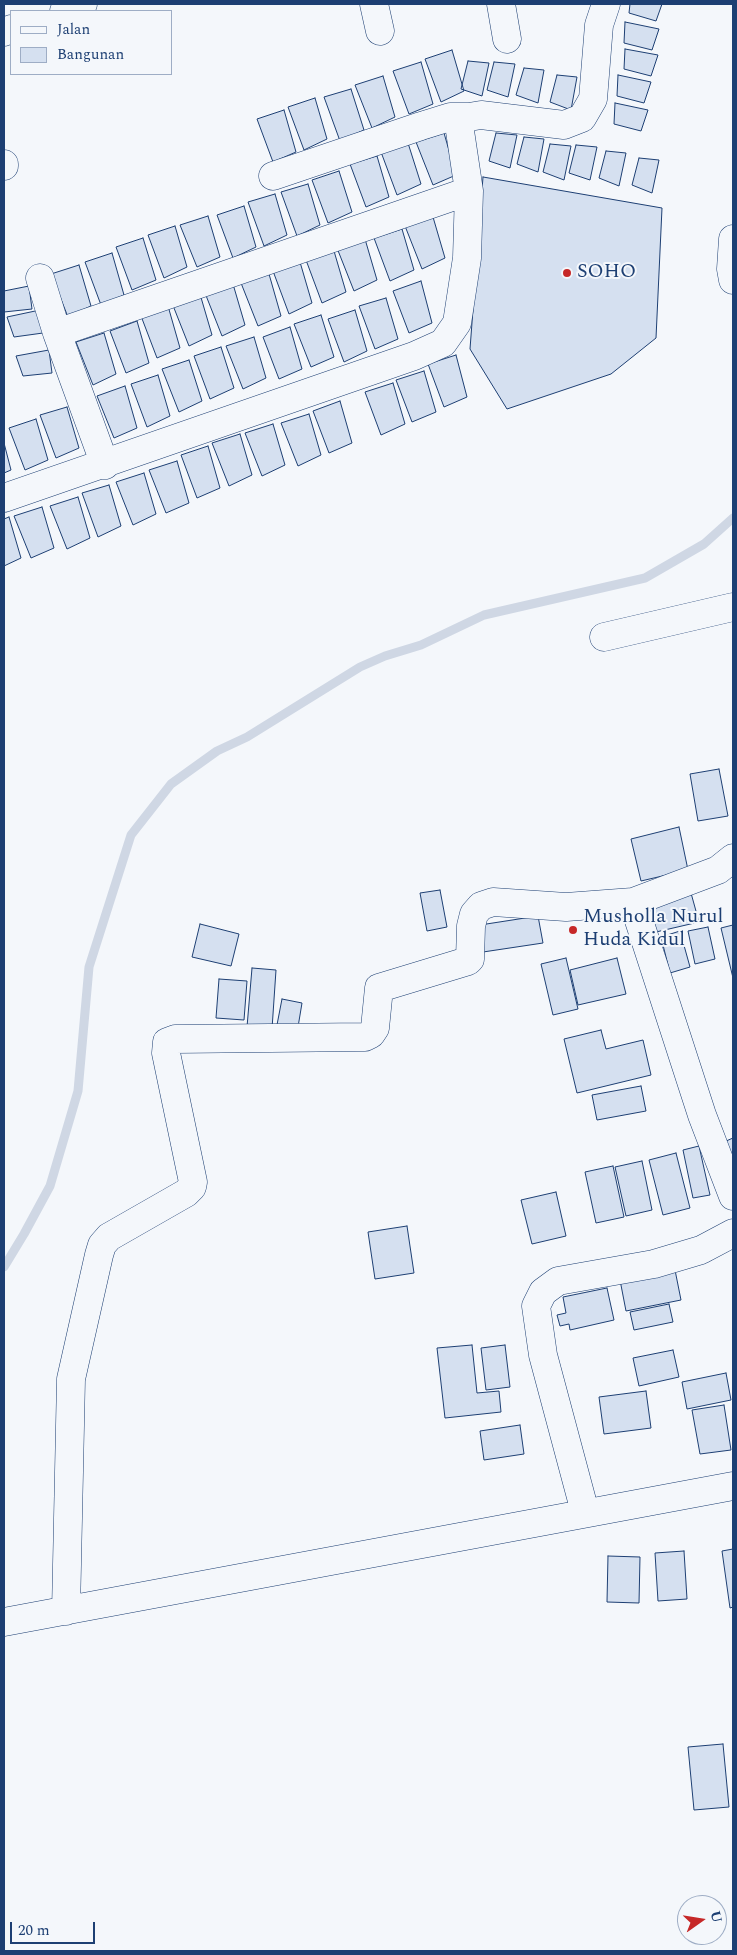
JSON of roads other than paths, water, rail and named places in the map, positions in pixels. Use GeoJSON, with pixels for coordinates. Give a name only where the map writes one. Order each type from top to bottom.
{"type":"FeatureCollection","features":[{"type":"Feature","properties":{"kind":"street"},"geometry":{"type":"LineString","coordinates":[[67,10],[83,4]]}},
{"type":"Feature","properties":{"kind":"street"},"geometry":{"type":"LineString","coordinates":[[374,4],[380,31]]}},
{"type":"Feature","properties":{"kind":"street"},"geometry":{"type":"LineString","coordinates":[[501,4],[507,39]]}},
{"type":"Feature","properties":{"kind":"street"},"geometry":{"type":"LineString","coordinates":[[273,176],[450,117],[481,115],[564,125],[582,118],[593,99],[599,25],[606,4]]}},
{"type":"Feature","properties":{"kind":"street"},"geometry":{"type":"LineString","coordinates":[[4,498],[414,356],[443,344],[457,323],[467,258],[469,191],[460,131],[461,123],[469,117]]}},
{"type":"Feature","properties":{"kind":"street"},"geometry":{"type":"LineString","coordinates":[[57,333],[469,191]]}},
{"type":"Feature","properties":{"kind":"street"},"geometry":{"type":"LineString","coordinates":[[733,239],[731,269],[733,280]]}},
{"type":"Feature","properties":{"kind":"street"},"geometry":{"type":"LineString","coordinates":[[40,278],[57,333],[105,464]]}},
{"type":"Feature","properties":{"kind":"street"},"geometry":{"type":"LineString","coordinates":[[604,637],[733,607]]}},
{"type":"Feature","properties":{"kind":"street"},"geometry":{"type":"LineString","coordinates":[[66,1611],[71,1379],[98,1256],[102,1245],[109,1238],[186,1193],[192,1187],[193,1182],[166,1053],[167,1042],[175,1039],[365,1037],[371,1034],[375,1028],[379,988],[468,962],[474,914],[482,906],[493,902],[566,907],[633,902],[718,870],[733,858]]}},
{"type":"Feature","properties":{"kind":"street"},"geometry":{"type":"LineString","coordinates":[[633,902],[702,1115],[733,1196]]}},
{"type":"Feature","properties":{"kind":"street"},"geometry":{"type":"LineString","coordinates":[[585,1512],[543,1355],[536,1306],[543,1292],[558,1281],[654,1264],[701,1250],[733,1233]]}},
{"type":"Feature","properties":{"kind":"street"},"geometry":{"type":"LineString","coordinates":[[4,1622],[585,1512],[733,1486]]}},
{"type":"Feature","properties":{"kind":"waterway"},"geometry":{"type":"LineString","coordinates":[[4,1267],[50,1186],[78,1091],[89,967],[131,835],[171,784],[217,751],[247,737],[360,667],[385,656],[421,645],[484,615],[645,578],[704,544],[733,518]]}},
{"type":"Feature","properties":{"kind":"place","name":"SOHO"},"geometry":{"type":"Point","coordinates":[567,273]}},
{"type":"Feature","properties":{"kind":"place","name":"Musholla Nurul Huda Kidul"},"geometry":{"type":"Point","coordinates":[573,930]}}]}
